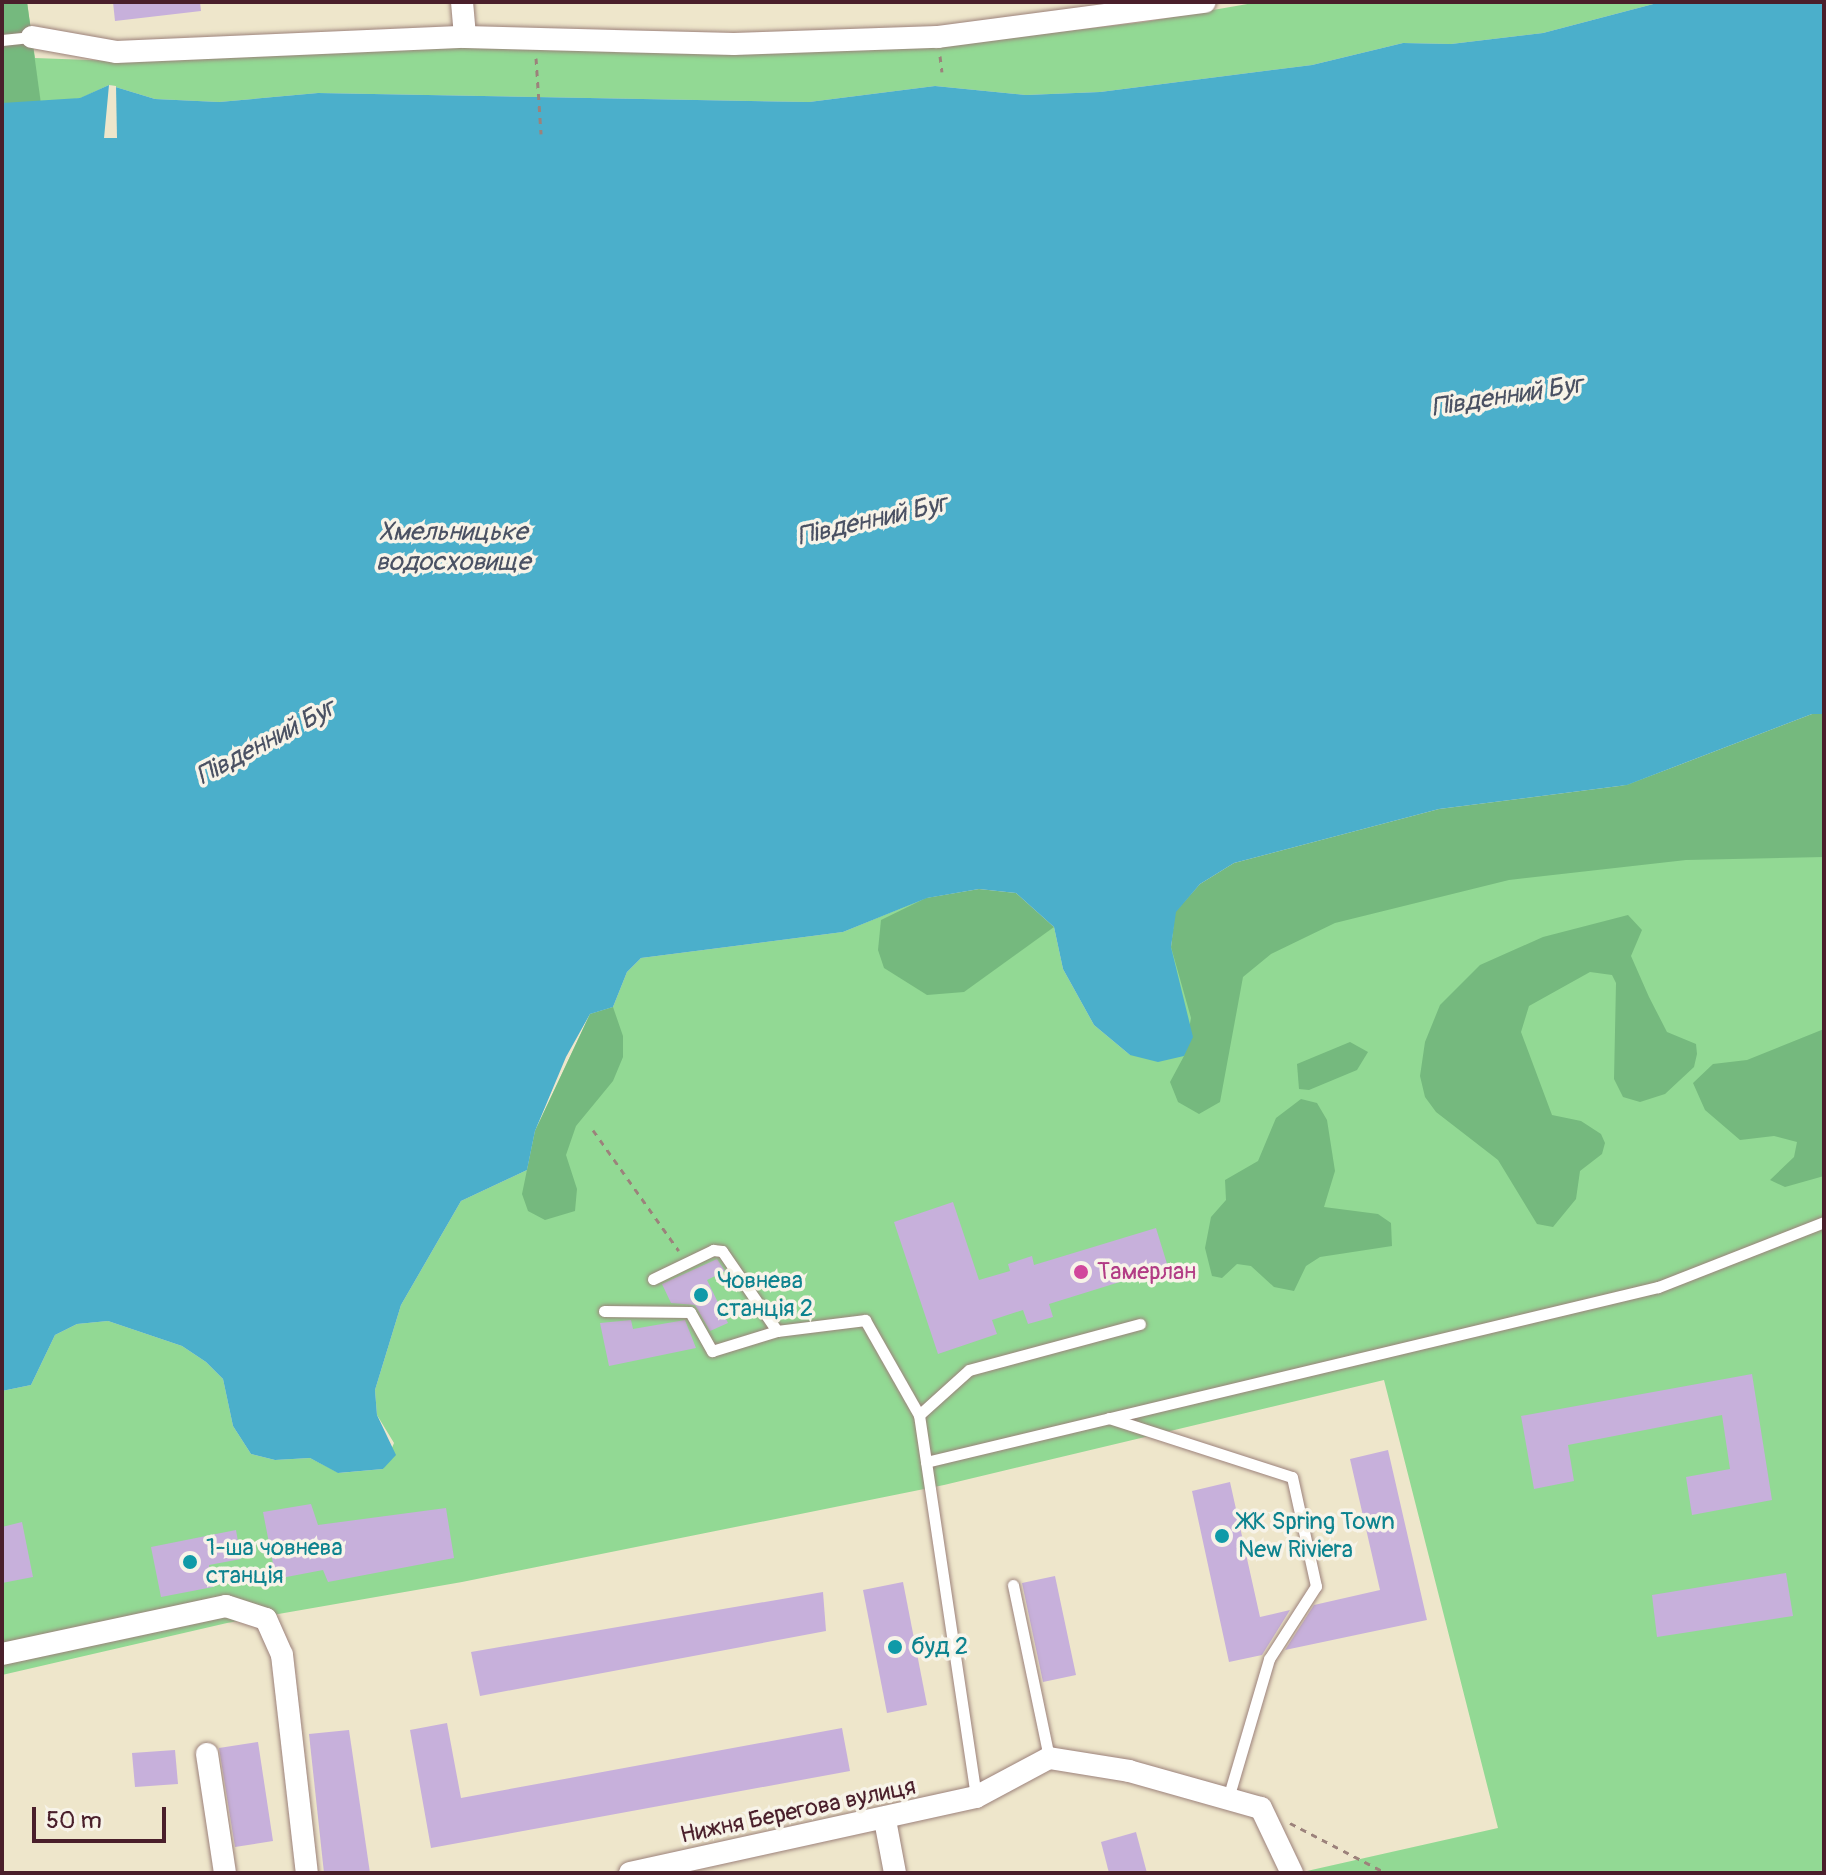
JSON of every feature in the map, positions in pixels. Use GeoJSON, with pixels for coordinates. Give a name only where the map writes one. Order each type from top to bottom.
{"type":"FeatureCollection","features":[{"type":"Feature","properties":{"kind":"street"},"geometry":{"type":"LineString","coordinates":[[462,2],[465,37]]}},
{"type":"Feature","properties":{"kind":"street"},"geometry":{"type":"LineString","coordinates":[[32,37],[116,52],[465,37],[734,44],[938,37],[1205,2]]}},
{"type":"Feature","properties":{"kind":"street"},"geometry":{"type":"LineString","coordinates":[[2,1654],[226,1606],[266,1619],[282,1655],[307,1873]]}},
{"type":"Feature","properties":{"kind":"street"},"geometry":{"type":"LineString","coordinates":[[207,1754],[225,1873]]}},
{"type":"Feature","properties":{"kind":"street"},"geometry":{"type":"LineString","coordinates":[[1049,1758],[1129,1771],[1261,1808],[1292,1873]]}},
{"type":"Feature","properties":{"kind":"street","name":"Нижня Берегова вулиця"},"geometry":{"type":"LineString","coordinates":[[630,1873],[885,1820],[976,1797],[1049,1758]]}},
{"type":"Feature","properties":{"kind":"street"},"geometry":{"type":"LineString","coordinates":[[885,1820],[895,1873]]}},
{"type":"Feature","properties":{"kind":"lane"},"geometry":{"type":"LineString","coordinates":[[2,40],[32,37]]}},
{"type":"Feature","properties":{"kind":"lane"},"geometry":{"type":"LineString","coordinates":[[926,1462],[1658,1287],[1824,1222]]}},
{"type":"Feature","properties":{"kind":"lane"},"geometry":{"type":"LineString","coordinates":[[653,1279],[713,1250],[722,1251],[777,1331]]}},
{"type":"Feature","properties":{"kind":"lane"},"geometry":{"type":"LineString","coordinates":[[604,1311],[690,1312],[712,1351],[777,1331],[865,1320],[919,1415],[976,1797]]}},
{"type":"Feature","properties":{"kind":"lane"},"geometry":{"type":"LineString","coordinates":[[919,1415],[969,1370],[1140,1324]]}},
{"type":"Feature","properties":{"kind":"lane"},"geometry":{"type":"LineString","coordinates":[[1108,1418],[1292,1477],[1316,1586],[1269,1659],[1228,1798]]}},
{"type":"Feature","properties":{"kind":"lane"},"geometry":{"type":"LineString","coordinates":[[1013,1585],[1049,1758]]}},
{"type":"Feature","properties":{"kind":"path"},"geometry":{"type":"LineString","coordinates":[[535,39],[541,134]]}},
{"type":"Feature","properties":{"kind":"path"},"geometry":{"type":"LineString","coordinates":[[593,1130],[687,1262]]}},
{"type":"Feature","properties":{"kind":"path"},"geometry":{"type":"LineString","coordinates":[[1289,1822],[1386,1873]]}},
{"type":"Feature","properties":{"kind":"green space"},"geometry":{"type":"Polygon","coordinates":[[[2,2],[27,2],[35,58],[116,61],[465,46],[939,46],[1144,22],[1259,2],[1661,2],[1543,33],[1451,44],[1403,43],[1312,65],[1100,92],[1026,95],[935,86],[809,102],[318,93],[219,102],[155,99],[109,85],[81,98],[41,104],[2,103],[2,2]]]}},
{"type":"Feature","properties":{"kind":"green space"},"geometry":{"type":"Polygon","coordinates":[[[2,2],[27,2],[41,104],[2,103],[2,2]]]}},
{"type":"Feature","properties":{"kind":"green space"},"geometry":{"type":"Polygon","coordinates":[[[1812,714],[1824,714],[1824,857],[1686,860],[1509,880],[1335,923],[1271,954],[1243,977],[1220,1102],[1199,1114],[1178,1102],[1170,1082],[1184,1056],[1191,1018],[1171,947],[1175,912],[1200,884],[1234,863],[1439,809],[1627,785],[1812,714]]]}},
{"type":"Feature","properties":{"kind":"green space"},"geometry":{"type":"Polygon","coordinates":[[[1824,714],[1824,1873],[1298,1873],[1498,1828],[1384,1380],[944,1485],[462,1582],[227,1623],[2,1675],[2,1391],[31,1385],[55,1335],[77,1324],[108,1321],[182,1346],[206,1362],[223,1379],[233,1426],[251,1454],[275,1460],[310,1458],[339,1473],[383,1469],[394,1443],[377,1415],[375,1390],[401,1305],[461,1201],[527,1170],[535,1131],[590,1014],[613,1007],[627,972],[641,958],[843,932],[926,898],[1054,927],[1063,969],[1094,1025],[1130,1055],[1171,947],[1824,714]]]}},
{"type":"Feature","properties":{"kind":"green space"},"geometry":{"type":"Polygon","coordinates":[[[979,889],[1016,893],[1054,927],[964,992],[927,995],[884,968],[878,950],[881,920],[926,898],[979,889]]]}},
{"type":"Feature","properties":{"kind":"green space"},"geometry":{"type":"Polygon","coordinates":[[[1628,915],[1642,930],[1631,956],[1667,1032],[1696,1044],[1694,1067],[1665,1094],[1640,1102],[1623,1097],[1614,1079],[1616,983],[1612,975],[1590,972],[1529,1006],[1521,1032],[1552,1115],[1581,1121],[1601,1134],[1605,1143],[1602,1154],[1580,1171],[1576,1199],[1553,1227],[1537,1224],[1498,1160],[1436,1112],[1425,1097],[1420,1076],[1425,1042],[1440,1005],[1480,965],[1543,937],[1628,915]]]}},
{"type":"Feature","properties":{"kind":"green space"},"geometry":{"type":"Polygon","coordinates":[[[613,1007],[623,1036],[623,1057],[613,1081],[576,1126],[566,1155],[577,1189],[575,1211],[545,1220],[528,1211],[522,1194],[535,1131],[590,1014],[613,1007]]]}},
{"type":"Feature","properties":{"kind":"green space"},"geometry":{"type":"Polygon","coordinates":[[[1824,1029],[1824,1176],[1785,1187],[1770,1180],[1794,1157],[1797,1142],[1774,1136],[1740,1140],[1705,1110],[1693,1083],[1713,1064],[1747,1060],[1824,1029]]]}},
{"type":"Feature","properties":{"kind":"green space"},"geometry":{"type":"Polygon","coordinates":[[[1350,1042],[1368,1052],[1357,1070],[1309,1090],[1299,1089],[1297,1064],[1350,1042]]]}},
{"type":"Feature","properties":{"kind":"green space"},"geometry":{"type":"Polygon","coordinates":[[[1301,1099],[1317,1103],[1327,1120],[1335,1171],[1324,1207],[1378,1214],[1391,1223],[1392,1246],[1320,1257],[1306,1266],[1294,1291],[1274,1287],[1251,1266],[1237,1264],[1222,1278],[1212,1276],[1205,1248],[1211,1217],[1226,1200],[1225,1180],[1258,1161],[1276,1118],[1301,1099]]]}},
{"type":"Feature","properties":{"kind":"water","name":"Хмельницьке водосховище"},"geometry":{"type":"Polygon","coordinates":[[[1661,2],[1824,2],[1824,714],[1812,714],[1627,785],[1439,809],[1234,863],[1200,884],[1176,912],[1171,947],[1193,1037],[1184,1056],[1158,1062],[1130,1055],[1094,1025],[1063,969],[1054,927],[1016,893],[979,889],[927,898],[843,932],[641,958],[627,972],[613,1007],[590,1014],[566,1057],[535,1131],[527,1170],[461,1201],[401,1305],[375,1390],[377,1415],[396,1455],[383,1469],[338,1473],[310,1458],[275,1460],[251,1454],[233,1426],[223,1379],[206,1362],[182,1346],[108,1321],[77,1324],[55,1335],[31,1385],[2,1391],[2,103],[80,98],[109,85],[155,99],[219,102],[318,93],[809,102],[935,86],[1026,95],[1100,92],[1312,65],[1403,43],[1451,44],[1543,33],[1661,2]]]}},
{"type":"Feature","properties":{"kind":"pier"},"geometry":{"type":"Polygon","coordinates":[[[109,85],[116,86],[117,138],[104,138],[109,85]]]}},
{"type":"Feature","properties":{"kind":"building"},"geometry":{"type":"Polygon","coordinates":[[[113,2],[200,2],[201,11],[115,21],[113,2]]]}},
{"type":"Feature","properties":{"kind":"building"},"geometry":{"type":"Polygon","coordinates":[[[953,1202],[979,1280],[1010,1271],[1008,1264],[1032,1256],[1034,1265],[1156,1228],[1168,1267],[1049,1304],[1053,1317],[1028,1324],[1023,1310],[992,1320],[997,1334],[938,1354],[894,1222],[953,1202]]]}},
{"type":"Feature","properties":{"kind":"building","name":"Човнева станція 2"},"geometry":{"type":"Polygon","coordinates":[[[717,1259],[725,1271],[707,1280],[728,1323],[710,1331],[695,1305],[671,1303],[662,1284],[717,1259]]]}},
{"type":"Feature","properties":{"kind":"building"},"geometry":{"type":"Polygon","coordinates":[[[631,1320],[633,1329],[685,1320],[696,1348],[609,1366],[600,1323],[631,1320]]]}},
{"type":"Feature","properties":{"kind":"building"},"geometry":{"type":"Polygon","coordinates":[[[1752,1374],[1772,1500],[1692,1515],[1686,1477],[1730,1469],[1722,1415],[1568,1445],[1574,1481],[1534,1489],[1521,1416],[1752,1374]]]}},
{"type":"Feature","properties":{"kind":"building"},"geometry":{"type":"Polygon","coordinates":[[[1388,1450],[1427,1620],[1285,1650],[1314,1605],[1380,1590],[1350,1459],[1388,1450]]]}},
{"type":"Feature","properties":{"kind":"building"},"geometry":{"type":"Polygon","coordinates":[[[1230,1482],[1260,1617],[1290,1610],[1262,1655],[1229,1662],[1192,1491],[1230,1482]]]}},
{"type":"Feature","properties":{"kind":"building"},"geometry":{"type":"Polygon","coordinates":[[[311,1504],[318,1525],[446,1508],[454,1558],[328,1582],[323,1570],[276,1579],[263,1512],[311,1504]]]}},
{"type":"Feature","properties":{"kind":"building"},"geometry":{"type":"Polygon","coordinates":[[[22,1522],[33,1577],[2,1583],[2,1527],[22,1522]]]}},
{"type":"Feature","properties":{"kind":"building","name":"1-ша човнева станція"},"geometry":{"type":"Polygon","coordinates":[[[236,1530],[241,1559],[209,1565],[213,1587],[161,1597],[151,1547],[236,1530]]]}},
{"type":"Feature","properties":{"kind":"building"},"geometry":{"type":"Polygon","coordinates":[[[1786,1573],[1793,1616],[1657,1637],[1652,1595],[1786,1573]]]}},
{"type":"Feature","properties":{"kind":"building"},"geometry":{"type":"Polygon","coordinates":[[[1055,1576],[1076,1675],[1043,1682],[1022,1583],[1055,1576]]]}},
{"type":"Feature","properties":{"kind":"building","name":"буд 2"},"geometry":{"type":"Polygon","coordinates":[[[903,1582],[927,1705],[887,1713],[863,1590],[903,1582]]]}},
{"type":"Feature","properties":{"kind":"building"},"geometry":{"type":"Polygon","coordinates":[[[823,1592],[826,1631],[480,1696],[471,1652],[823,1592]]]}},
{"type":"Feature","properties":{"kind":"building"},"geometry":{"type":"Polygon","coordinates":[[[447,1723],[461,1798],[842,1728],[850,1771],[431,1848],[410,1730],[447,1723]]]}},
{"type":"Feature","properties":{"kind":"building"},"geometry":{"type":"Polygon","coordinates":[[[349,1730],[370,1873],[324,1873],[309,1734],[349,1730]]]}},
{"type":"Feature","properties":{"kind":"building"},"geometry":{"type":"Polygon","coordinates":[[[258,1742],[273,1841],[235,1847],[219,1748],[258,1742]]]}},
{"type":"Feature","properties":{"kind":"building"},"geometry":{"type":"Polygon","coordinates":[[[175,1750],[178,1784],[135,1787],[132,1753],[175,1750]]]}},
{"type":"Feature","properties":{"kind":"building"},"geometry":{"type":"Polygon","coordinates":[[[1136,1832],[1147,1873],[1109,1873],[1101,1842],[1136,1832]]]}},
{"type":"Feature","properties":{"kind":"place","name":"Тамерлан"},"geometry":{"type":"Point","coordinates":[1081,1272]}},
{"type":"Feature","properties":{"kind":"place","name":"Човнева станція 2"},"geometry":{"type":"Point","coordinates":[701,1295]}},
{"type":"Feature","properties":{"kind":"place","name":"ЖК Spring Town New Riviera"},"geometry":{"type":"Point","coordinates":[1222,1536]}},
{"type":"Feature","properties":{"kind":"place","name":"1-ша човнева станція"},"geometry":{"type":"Point","coordinates":[190,1562]}},
{"type":"Feature","properties":{"kind":"place","name":"буд 2"},"geometry":{"type":"Point","coordinates":[895,1647]}},
{"type":"Feature","properties":{"kind":"water label","name":"Південний Буг"},"geometry":{"type":"Point","coordinates":[1507,397]}},
{"type":"Feature","properties":{"kind":"water label","name":"Південний Буг"},"geometry":{"type":"Point","coordinates":[872,521]}},
{"type":"Feature","properties":{"kind":"water label","name":"Південний Буг"},"geometry":{"type":"Point","coordinates":[266,743]}}]}
